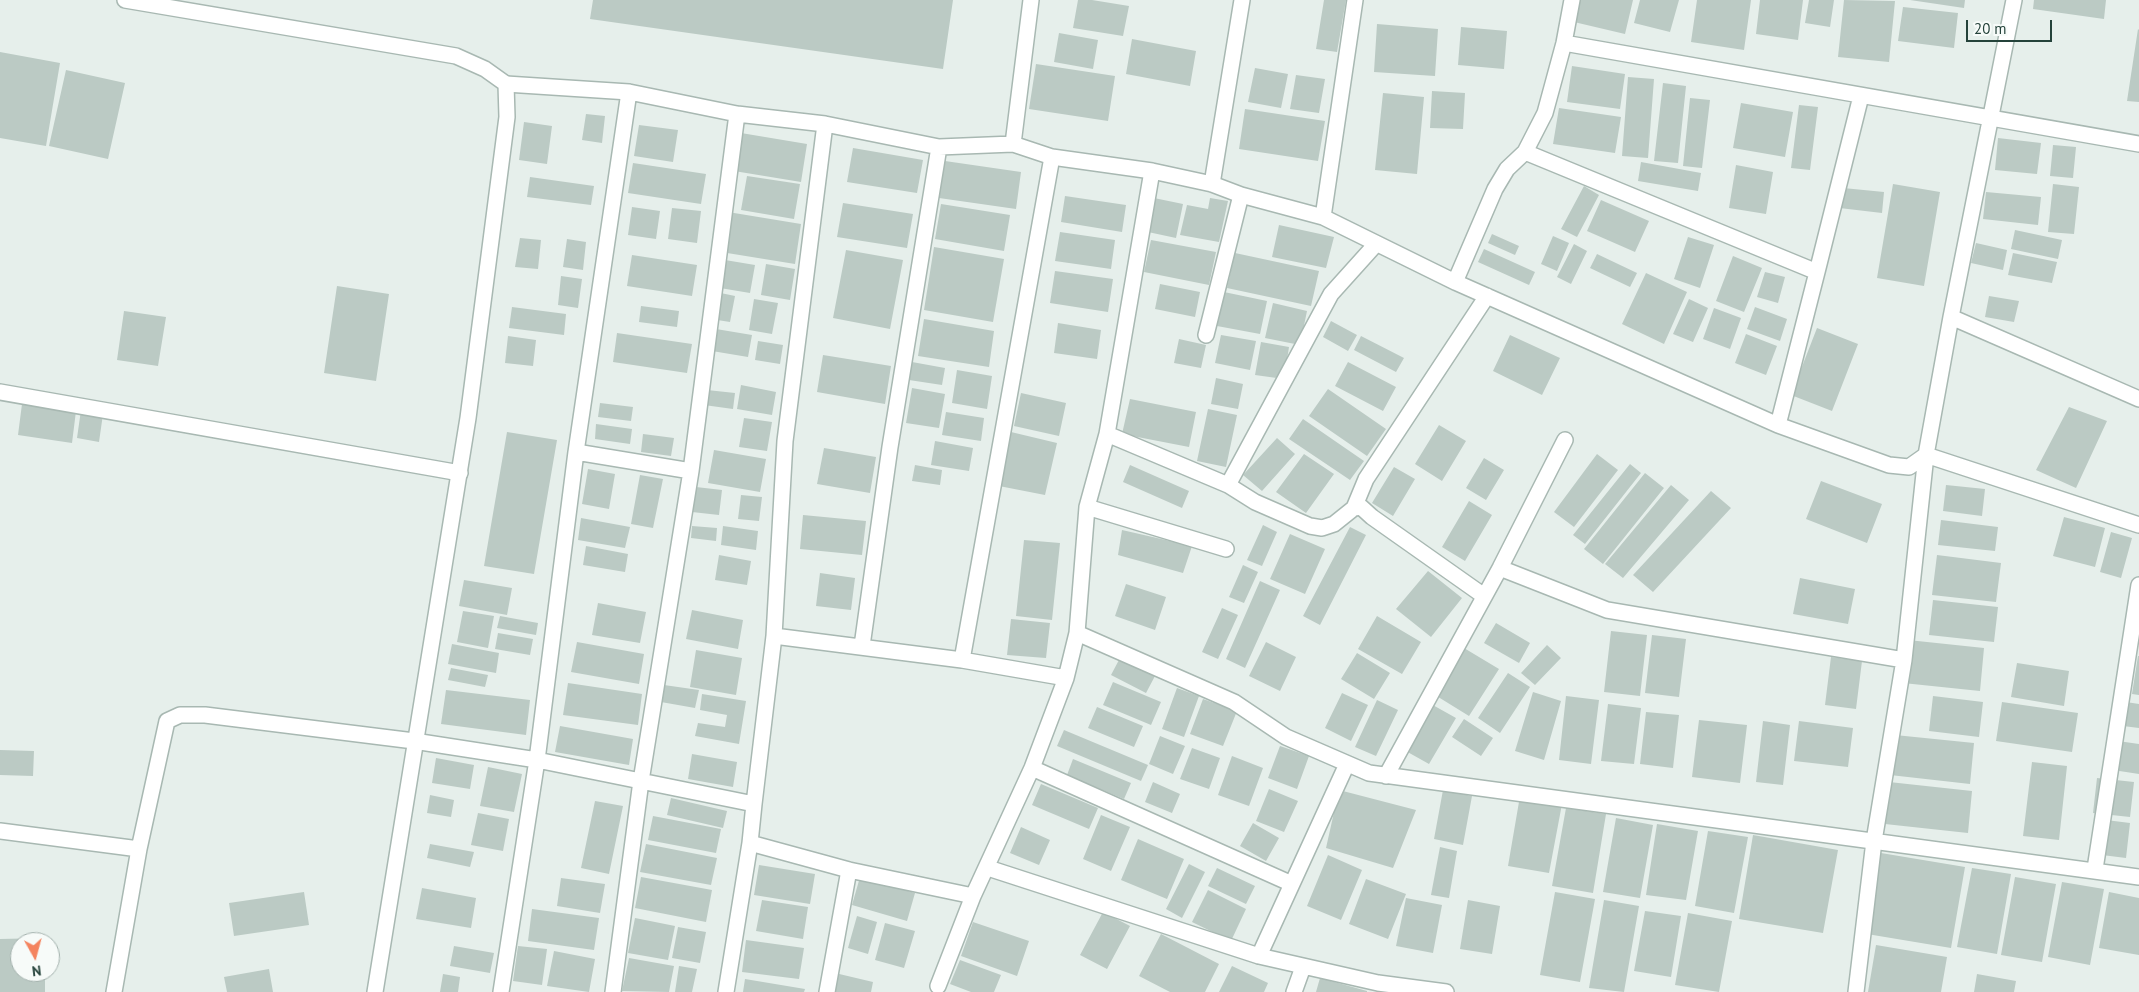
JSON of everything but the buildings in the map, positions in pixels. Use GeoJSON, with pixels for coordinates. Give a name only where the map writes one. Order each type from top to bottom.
{"type":"FeatureCollection","features":[{"type":"Feature","properties":{"kind":"street"},"geometry":{"type":"LineString","coordinates":[[125,0],[456,56],[486,68],[506,84],[629,92],[737,114],[825,124],[939,147],[1013,144],[1052,157],[1152,171],[1212,184],[1242,195],[1323,217],[1455,282],[1778,425],[1889,465],[1909,466],[1926,455]]}},
{"type":"Feature","properties":{"kind":"street"},"geometry":{"type":"LineString","coordinates":[[1013,144],[1031,0]]}},
{"type":"Feature","properties":{"kind":"street"},"geometry":{"type":"LineString","coordinates":[[1212,184],[1242,0]]}},
{"type":"Feature","properties":{"kind":"street"},"geometry":{"type":"LineString","coordinates":[[1323,217],[1355,0]]}},
{"type":"Feature","properties":{"kind":"street"},"geometry":{"type":"LineString","coordinates":[[1455,282],[1495,189],[1507,168],[1524,152],[1546,113],[1564,43],[1572,0]]}},
{"type":"Feature","properties":{"kind":"street"},"geometry":{"type":"LineString","coordinates":[[1856,992],[1874,841],[1904,660],[1926,455],[1951,317],[2014,0]]}},
{"type":"Feature","properties":{"kind":"street"},"geometry":{"type":"LineString","coordinates":[[1564,43],[2139,144]]}},
{"type":"Feature","properties":{"kind":"street"},"geometry":{"type":"LineString","coordinates":[[375,992],[414,741],[460,473],[507,117],[506,84]]}},
{"type":"Feature","properties":{"kind":"street"},"geometry":{"type":"LineString","coordinates":[[501,992],[536,760],[576,452],[629,92]]}},
{"type":"Feature","properties":{"kind":"street"},"geometry":{"type":"LineString","coordinates":[[1778,425],[1861,96]]}},
{"type":"Feature","properties":{"kind":"street"},"geometry":{"type":"LineString","coordinates":[[613,992],[641,780],[691,471],[737,114]]}},
{"type":"Feature","properties":{"kind":"street"},"geometry":{"type":"LineString","coordinates":[[726,992],[750,843],[774,636],[785,441],[825,124]]}},
{"type":"Feature","properties":{"kind":"street"},"geometry":{"type":"LineString","coordinates":[[862,646],[890,447],[939,147]]}},
{"type":"Feature","properties":{"kind":"street"},"geometry":{"type":"LineString","coordinates":[[1524,152],[1817,272]]}},
{"type":"Feature","properties":{"kind":"street"},"geometry":{"type":"LineString","coordinates":[[962,660],[1052,157]]}},
{"type":"Feature","properties":{"kind":"street"},"geometry":{"type":"LineString","coordinates":[[938,986],[973,896],[988,868],[1032,768],[1066,678],[1077,633],[1087,507],[1107,434],[1152,171]]}},
{"type":"Feature","properties":{"kind":"street"},"geometry":{"type":"LineString","coordinates":[[1206,335],[1242,195]]}},
{"type":"Feature","properties":{"kind":"street"},"geometry":{"type":"LineString","coordinates":[[1228,485],[1330,294],[1376,244]]}},
{"type":"Feature","properties":{"kind":"street"},"geometry":{"type":"LineString","coordinates":[[1107,434],[1228,485],[1255,502],[1310,526],[1322,528],[1334,524],[1354,508],[1366,478],[1487,296]]}},
{"type":"Feature","properties":{"kind":"street"},"geometry":{"type":"LineString","coordinates":[[1951,317],[2139,399]]}},
{"type":"Feature","properties":{"kind":"street"},"geometry":{"type":"LineString","coordinates":[[0,392],[460,473]]}},
{"type":"Feature","properties":{"kind":"street"},"geometry":{"type":"LineString","coordinates":[[1386,776],[1500,568],[1565,440]]}},
{"type":"Feature","properties":{"kind":"street"},"geometry":{"type":"LineString","coordinates":[[576,452],[691,471]]}},
{"type":"Feature","properties":{"kind":"street"},"geometry":{"type":"LineString","coordinates":[[1926,455],[2139,525]]}},
{"type":"Feature","properties":{"kind":"street"},"geometry":{"type":"LineString","coordinates":[[1087,507],[1226,549]]}},
{"type":"Feature","properties":{"kind":"street"},"geometry":{"type":"LineString","coordinates":[[1354,508],[1361,507],[1372,517],[1484,596]]}},
{"type":"Feature","properties":{"kind":"street"},"geometry":{"type":"LineString","coordinates":[[1500,568],[1606,610],[1904,660]]}},
{"type":"Feature","properties":{"kind":"street"},"geometry":{"type":"LineString","coordinates":[[2095,869],[2139,584]]}},
{"type":"Feature","properties":{"kind":"street"},"geometry":{"type":"LineString","coordinates":[[1077,633],[1234,702],[1286,737],[1369,773],[2095,869],[2139,877]]}},
{"type":"Feature","properties":{"kind":"street"},"geometry":{"type":"LineString","coordinates":[[774,636],[962,660],[1066,678]]}},
{"type":"Feature","properties":{"kind":"street"},"geometry":{"type":"LineString","coordinates":[[114,992],[139,849],[167,721],[180,715],[205,714],[414,741],[536,760],[754,804]]}},
{"type":"Feature","properties":{"kind":"street"},"geometry":{"type":"LineString","coordinates":[[1259,956],[1347,764]]}},
{"type":"Feature","properties":{"kind":"street"},"geometry":{"type":"LineString","coordinates":[[1032,768],[1292,884]]}},
{"type":"Feature","properties":{"kind":"street"},"geometry":{"type":"LineString","coordinates":[[0,831],[139,849]]}},
{"type":"Feature","properties":{"kind":"street"},"geometry":{"type":"LineString","coordinates":[[750,843],[849,870],[973,896]]}},
{"type":"Feature","properties":{"kind":"street"},"geometry":{"type":"LineString","coordinates":[[988,868],[1259,956],[1378,983],[1446,992]]}},
{"type":"Feature","properties":{"kind":"street"},"geometry":{"type":"LineString","coordinates":[[827,992],[849,870]]}},
{"type":"Feature","properties":{"kind":"street"},"geometry":{"type":"LineString","coordinates":[[1294,992],[1303,967]]}}]}
